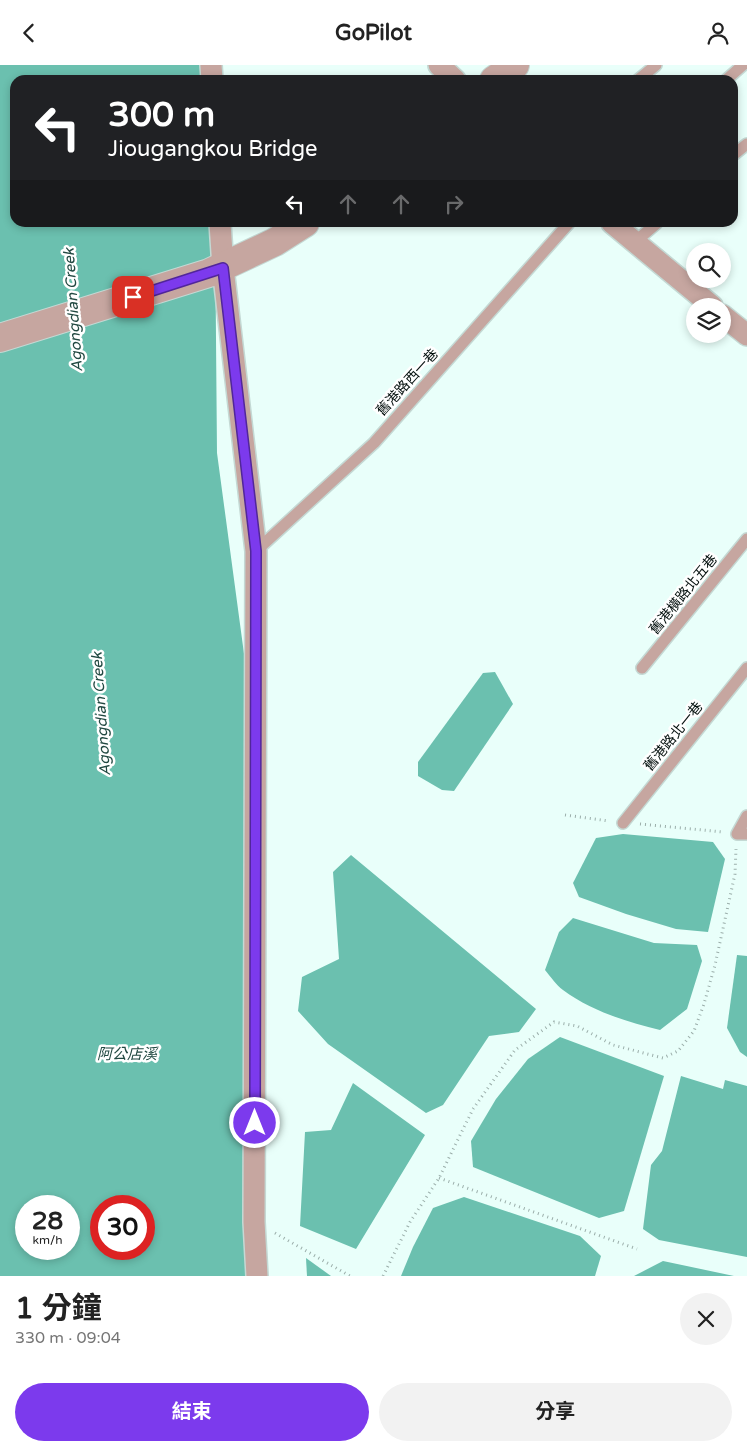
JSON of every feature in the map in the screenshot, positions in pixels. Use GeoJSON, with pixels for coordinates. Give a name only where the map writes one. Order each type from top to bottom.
{"type":"FeatureCollection","features":[{"type":"Feature","properties":{"kind":"street"},"geometry":{"type":"LineString","coordinates":[[439,65],[450,75]]}},
{"type":"Feature","properties":{"kind":"street"},"geometry":{"type":"LineString","coordinates":[[501,75],[515,65]]}},
{"type":"Feature","properties":{"kind":"street"},"geometry":{"type":"LineString","coordinates":[[220,227],[216,271],[256,551],[254,1221],[257,1276]]}},
{"type":"Feature","properties":{"kind":"street"},"geometry":{"type":"LineString","coordinates":[[0,338],[216,271],[275,242],[299,227]]}},
{"type":"Feature","properties":{"kind":"street"},"geometry":{"type":"LineString","coordinates":[[617,227],[702,298]]}},
{"type":"Feature","properties":{"kind":"street"},"geometry":{"type":"LineString","coordinates":[[731,322],[747,335]]}},
{"type":"Feature","properties":{"kind":"lane"},"geometry":{"type":"LineString","coordinates":[[644,75],[656,65]]}},
{"type":"Feature","properties":{"kind":"lane"},"geometry":{"type":"LineString","coordinates":[[732,75],[743,65]]}},
{"type":"Feature","properties":{"kind":"lane","name":"舊港路西一巷"},"geometry":{"type":"LineString","coordinates":[[256,551],[374,443],[565,227]]}},
{"type":"Feature","properties":{"kind":"lane"},"geometry":{"type":"LineString","coordinates":[[635,242],[652,227]]}},
{"type":"Feature","properties":{"kind":"lane","name":"舊港橫路北五巷"},"geometry":{"type":"LineString","coordinates":[[642,668],[747,539]]}},
{"type":"Feature","properties":{"kind":"lane","name":"舊港路北一巷"},"geometry":{"type":"LineString","coordinates":[[623,823],[747,668]]}},
{"type":"Feature","properties":{"kind":"lane"},"geometry":{"type":"LineString","coordinates":[[742,834],[747,816]]}},
{"type":"Feature","properties":{"kind":"path"},"geometry":{"type":"LineString","coordinates":[[383,1276],[410,1222],[439,1178],[473,1109],[515,1049],[554,1022],[577,1026],[613,1045],[663,1057],[678,1051],[694,1031],[711,981],[736,874],[742,834],[623,823],[565,815]]}},
{"type":"Feature","properties":{"kind":"path"},"geometry":{"type":"LineString","coordinates":[[439,1178],[637,1249]]}},
{"type":"Feature","properties":{"kind":"path"},"geometry":{"type":"LineString","coordinates":[[254,1221],[350,1276]]}},
{"type":"Feature","properties":{"kind":"water","name":"阿公店溪"},"geometry":{"type":"Polygon","coordinates":[[[0,65],[206,65],[207,75],[10,75],[10,227],[215,227],[217,453],[247,676],[250,1276],[0,1276],[0,65]]]}},
{"type":"Feature","properties":{"kind":"water"},"geometry":{"type":"Polygon","coordinates":[[[495,672],[513,704],[454,791],[442,790],[418,776],[418,762],[483,673],[495,672]]]}},
{"type":"Feature","properties":{"kind":"water"},"geometry":{"type":"Polygon","coordinates":[[[623,834],[713,842],[725,859],[708,932],[676,929],[579,897],[573,883],[596,838],[623,834]]]}},
{"type":"Feature","properties":{"kind":"water"},"geometry":{"type":"Polygon","coordinates":[[[351,855],[536,1009],[519,1032],[489,1036],[443,1105],[426,1113],[328,1044],[298,1011],[302,977],[339,959],[333,872],[351,855]]]}},
{"type":"Feature","properties":{"kind":"water"},"geometry":{"type":"Polygon","coordinates":[[[573,918],[654,943],[697,945],[702,961],[687,1009],[660,1030],[597,1010],[560,988],[545,970],[559,932],[573,918]]]}},
{"type":"Feature","properties":{"kind":"water"},"geometry":{"type":"Polygon","coordinates":[[[737,955],[747,956],[747,1057],[740,1052],[727,1028],[737,955]]]}},
{"type":"Feature","properties":{"kind":"water"},"geometry":{"type":"Polygon","coordinates":[[[560,1037],[664,1076],[624,1211],[599,1218],[473,1167],[471,1141],[496,1099],[528,1059],[560,1037]]]}},
{"type":"Feature","properties":{"kind":"water"},"geometry":{"type":"Polygon","coordinates":[[[681,1076],[723,1089],[725,1080],[747,1086],[747,1257],[659,1240],[643,1229],[651,1165],[662,1151],[681,1076]]]}},
{"type":"Feature","properties":{"kind":"water"},"geometry":{"type":"Polygon","coordinates":[[[353,1083],[425,1135],[356,1249],[300,1226],[305,1132],[331,1130],[353,1083]]]}},
{"type":"Feature","properties":{"kind":"water"},"geometry":{"type":"Polygon","coordinates":[[[464,1197],[580,1236],[601,1256],[595,1276],[401,1276],[433,1208],[464,1197]]]}},
{"type":"Feature","properties":{"kind":"water"},"geometry":{"type":"Polygon","coordinates":[[[306,1258],[331,1276],[307,1276],[306,1258]]]}},
{"type":"Feature","properties":{"kind":"water"},"geometry":{"type":"Polygon","coordinates":[[[663,1261],[734,1276],[634,1276],[663,1261]]]}},
{"type":"Feature","properties":{"kind":"route"},"geometry":{"type":"LineString","coordinates":[[133,297],[223,268],[256,551],[255,1123]]}},
{"type":"Feature","properties":{"kind":"water label","name":"Agongdian Creek"},"geometry":{"type":"Point","coordinates":[73,310]}},
{"type":"Feature","properties":{"kind":"water label","name":"Agongdian Creek"},"geometry":{"type":"Point","coordinates":[101,714]}}]}
